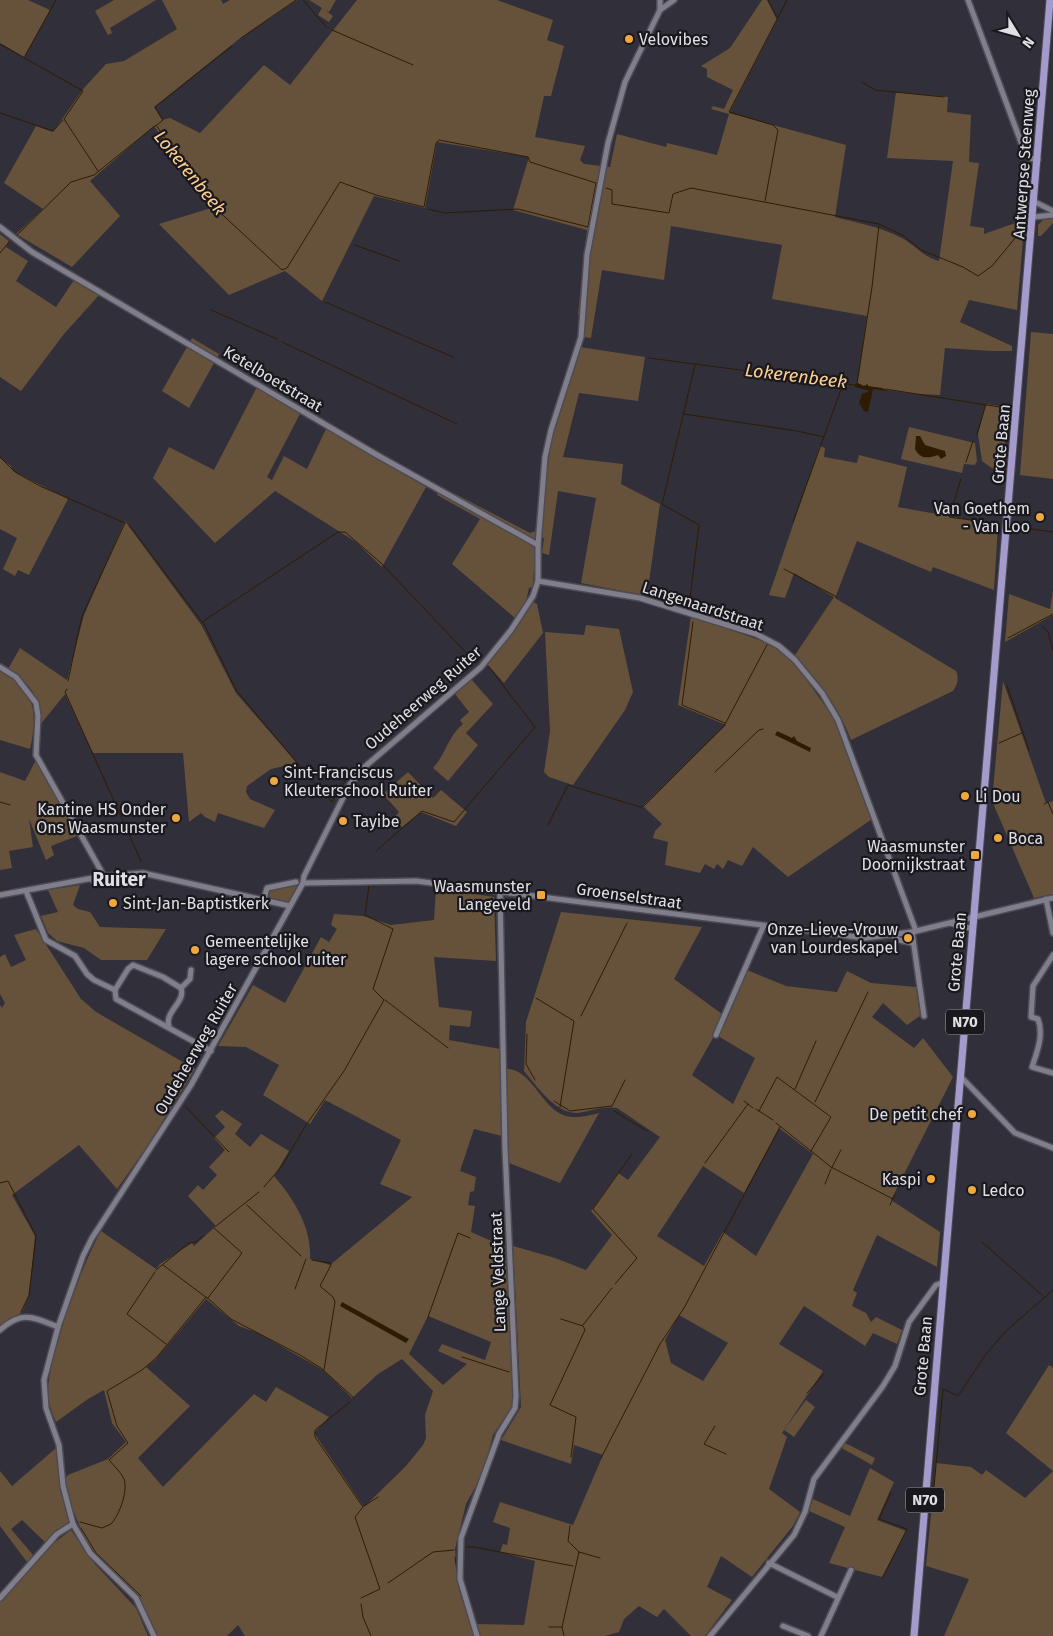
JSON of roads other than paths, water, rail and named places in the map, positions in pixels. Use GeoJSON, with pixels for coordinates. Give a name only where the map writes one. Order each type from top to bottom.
{"type":"FeatureCollection","features":[{"type":"Feature","properties":{"kind":"main road","name":"Antwerpse Steenweg"},"geometry":{"type":"LineString","coordinates":[[1024,330],[1050,0]]}},
{"type":"Feature","properties":{"kind":"main road","name":"Grote Baan"},"geometry":{"type":"LineString","coordinates":[[914,1636],[1024,330]]}},
{"type":"Feature","properties":{"kind":"street"},"geometry":{"type":"LineString","coordinates":[[660,0],[660,10]]}},
{"type":"Feature","properties":{"kind":"street"},"geometry":{"type":"LineString","coordinates":[[660,10],[674,0]]}},
{"type":"Feature","properties":{"kind":"street"},"geometry":{"type":"LineString","coordinates":[[968,0],[1025,153],[1030,158],[1038,160]]}},
{"type":"Feature","properties":{"kind":"street","name":"Oudeheerweg Ruiter"},"geometry":{"type":"LineString","coordinates":[[154,1636],[136,1598],[90,1553],[72,1524],[63,1486],[59,1445],[45,1400],[44,1380],[58,1327],[83,1256],[92,1238],[183,1099],[211,1051],[303,883],[304,876],[349,786],[361,770],[481,667],[528,605],[538,581],[538,545],[545,457],[551,430],[581,337],[587,255],[608,143],[625,82],[660,10]]}},
{"type":"Feature","properties":{"kind":"street"},"geometry":{"type":"LineString","coordinates":[[1035,202],[1053,213]]}},
{"type":"Feature","properties":{"kind":"street"},"geometry":{"type":"LineString","coordinates":[[1034,217],[1053,213]]}},
{"type":"Feature","properties":{"kind":"street","name":"Ketelboetstraat"},"geometry":{"type":"LineString","coordinates":[[0,227],[32,252],[377,455],[538,545]]}},
{"type":"Feature","properties":{"kind":"street","name":"Langenaardstraat"},"geometry":{"type":"LineString","coordinates":[[538,581],[640,598],[704,616],[756,634],[779,646],[795,660],[822,693],[838,720],[914,931],[913,944],[924,1016]]}},
{"type":"Feature","properties":{"kind":"street"},"geometry":{"type":"LineString","coordinates":[[0,668],[16,677],[36,703],[36,755],[104,876]]}},
{"type":"Feature","properties":{"kind":"street"},"geometry":{"type":"LineString","coordinates":[[91,879],[95,882],[119,884],[143,873]]}},
{"type":"Feature","properties":{"kind":"street"},"geometry":{"type":"LineString","coordinates":[[0,896],[104,876],[143,873],[290,906]]}},
{"type":"Feature","properties":{"kind":"street","name":"Groenselstraat"},"geometry":{"type":"LineString","coordinates":[[303,883],[416,881],[853,938],[894,936],[1053,898]]}},
{"type":"Feature","properties":{"kind":"street"},"geometry":{"type":"LineString","coordinates":[[264,899],[267,888],[296,882]]}},
{"type":"Feature","properties":{"kind":"street"},"geometry":{"type":"LineString","coordinates":[[26,890],[46,940],[75,956],[87,974],[115,990]]}},
{"type":"Feature","properties":{"kind":"street","name":"Lange Veldstraat"},"geometry":{"type":"LineString","coordinates":[[477,1636],[460,1579],[461,1538],[498,1436],[515,1408],[516,1396],[505,1148],[500,893]]}},
{"type":"Feature","properties":{"kind":"street"},"geometry":{"type":"LineString","coordinates":[[1046,899],[1053,932]]}},
{"type":"Feature","properties":{"kind":"street","name":"Groenselstraat"},"geometry":{"type":"LineString","coordinates":[[949,923],[973,929]]}},
{"type":"Feature","properties":{"kind":"street"},"geometry":{"type":"LineString","coordinates":[[716,1036],[763,927]]}},
{"type":"Feature","properties":{"kind":"street"},"geometry":{"type":"LineString","coordinates":[[894,936],[899,940],[913,944]]}},
{"type":"Feature","properties":{"kind":"street"},"geometry":{"type":"LineString","coordinates":[[1053,955],[1033,986],[1031,1017],[1038,1019],[1040,1025],[1039,1045],[1032,1067],[1053,1073]]}},
{"type":"Feature","properties":{"kind":"street"},"geometry":{"type":"LineString","coordinates":[[169,1026],[168,1018],[181,995],[180,988],[163,977],[133,966],[128,969],[115,990],[116,999],[121,1004],[169,1026],[211,1051]]}},
{"type":"Feature","properties":{"kind":"street"},"geometry":{"type":"LineString","coordinates":[[180,988],[190,979],[190,970]]}},
{"type":"Feature","properties":{"kind":"street"},"geometry":{"type":"LineString","coordinates":[[961,1077],[1015,1133],[1053,1148]]}},
{"type":"Feature","properties":{"kind":"street"},"geometry":{"type":"LineString","coordinates":[[710,1636],[794,1535],[805,1512],[814,1479],[884,1386],[895,1366],[909,1322],[936,1285],[944,1282]]}},
{"type":"Feature","properties":{"kind":"street"},"geometry":{"type":"LineString","coordinates":[[0,1330],[15,1318],[25,1316],[58,1327]]}},
{"type":"Feature","properties":{"kind":"street"},"geometry":{"type":"LineString","coordinates":[[0,1598],[57,1534],[72,1524]]}},
{"type":"Feature","properties":{"kind":"street"},"geometry":{"type":"LineString","coordinates":[[769,1563],[837,1597]]}},
{"type":"Feature","properties":{"kind":"street"},"geometry":{"type":"LineString","coordinates":[[821,1636],[836,1606],[837,1597],[851,1570]]}},
{"type":"Feature","properties":{"kind":"street"},"geometry":{"type":"LineString","coordinates":[[783,1626],[808,1636]]}},
{"type":"Feature","properties":{"kind":"waterway"},"geometry":{"type":"LineString","coordinates":[[25,56],[56,0]]}},
{"type":"Feature","properties":{"kind":"waterway"},"geometry":{"type":"LineString","coordinates":[[241,38],[296,0]]}},
{"type":"Feature","properties":{"kind":"waterway"},"geometry":{"type":"LineString","coordinates":[[303,0],[327,28]]}},
{"type":"Feature","properties":{"kind":"waterway"},"geometry":{"type":"LineString","coordinates":[[768,0],[777,17]]}},
{"type":"Feature","properties":{"kind":"waterway"},"geometry":{"type":"LineString","coordinates":[[765,201],[778,130],[773,125],[729,112],[787,0]]}},
{"type":"Feature","properties":{"kind":"waterway"},"geometry":{"type":"LineString","coordinates":[[332,30],[413,65]]}},
{"type":"Feature","properties":{"kind":"waterway"},"geometry":{"type":"LineString","coordinates":[[0,44],[83,91],[64,119],[98,171]]}},
{"type":"Feature","properties":{"kind":"waterway"},"geometry":{"type":"LineString","coordinates":[[157,125],[163,120],[155,107],[232,46]]}},
{"type":"Feature","properties":{"kind":"waterway"},"geometry":{"type":"LineString","coordinates":[[862,82],[875,90],[944,97]]}},
{"type":"Feature","properties":{"kind":"waterway"},"geometry":{"type":"LineString","coordinates":[[0,113],[53,131],[63,120]]}},
{"type":"Feature","properties":{"kind":"waterway","name":"Lokerenbeek"},"geometry":{"type":"LineString","coordinates":[[16,236],[71,182],[94,175],[156,125],[212,205],[282,270],[287,268],[340,182],[376,195],[424,207],[436,143],[439,140],[528,157],[530,162],[596,183],[588,227],[518,209],[444,213],[428,209]]}},
{"type":"Feature","properties":{"kind":"waterway","name":"Lokerenbeek"},"geometry":{"type":"LineString","coordinates":[[606,188],[612,190],[612,204],[669,213],[673,194],[691,188],[879,224],[904,236],[921,250],[963,267],[978,276],[992,266],[1021,231]]}},
{"type":"Feature","properties":{"kind":"waterway","name":"Lokerenbeek"},"geometry":{"type":"LineString","coordinates":[[857,384],[872,287],[879,225]]}},
{"type":"Feature","properties":{"kind":"waterway","name":"Lokerenbeek"},"geometry":{"type":"LineString","coordinates":[[0,253],[9,242]]}},
{"type":"Feature","properties":{"kind":"waterway"},"geometry":{"type":"LineString","coordinates":[[355,245],[399,261]]}},
{"type":"Feature","properties":{"kind":"waterway"},"geometry":{"type":"LineString","coordinates":[[325,302],[453,357]]}},
{"type":"Feature","properties":{"kind":"waterway"},"geometry":{"type":"LineString","coordinates":[[211,310],[277,339]]}},
{"type":"Feature","properties":{"kind":"waterway"},"geometry":{"type":"LineString","coordinates":[[282,342],[457,424]]}},
{"type":"Feature","properties":{"kind":"waterway","name":"Lokerenbeek"},"geometry":{"type":"LineString","coordinates":[[649,358],[854,385]]}},
{"type":"Feature","properties":{"kind":"waterway","name":"Lokerenbeek"},"geometry":{"type":"LineString","coordinates":[[695,365],[662,504],[699,525],[689,606],[758,627]]}},
{"type":"Feature","properties":{"kind":"waterway"},"geometry":{"type":"LineString","coordinates":[[793,522],[843,384]]}},
{"type":"Feature","properties":{"kind":"waterway"},"geometry":{"type":"LineString","coordinates":[[885,389],[1006,408]]}},
{"type":"Feature","properties":{"kind":"waterway"},"geometry":{"type":"LineString","coordinates":[[977,434],[986,404]]}},
{"type":"Feature","properties":{"kind":"waterway"},"geometry":{"type":"LineString","coordinates":[[684,414],[797,431],[824,437]]}},
{"type":"Feature","properties":{"kind":"waterway"},"geometry":{"type":"LineString","coordinates":[[966,462],[973,441]]}},
{"type":"Feature","properties":{"kind":"waterway"},"geometry":{"type":"LineString","coordinates":[[0,457],[15,472],[40,486],[125,523]]}},
{"type":"Feature","properties":{"kind":"waterway"},"geometry":{"type":"LineString","coordinates":[[961,479],[949,517],[999,524]]}},
{"type":"Feature","properties":{"kind":"waterway"},"geometry":{"type":"LineString","coordinates":[[68,681],[82,616],[125,523]]}},
{"type":"Feature","properties":{"kind":"waterway"},"geometry":{"type":"LineString","coordinates":[[129,525],[202,622],[338,532],[345,532],[380,562],[476,663],[481,658]]}},
{"type":"Feature","properties":{"kind":"waterway"},"geometry":{"type":"LineString","coordinates":[[1017,527],[1053,532]]}},
{"type":"Feature","properties":{"kind":"waterway"},"geometry":{"type":"LineString","coordinates":[[784,569],[837,597]]}},
{"type":"Feature","properties":{"kind":"waterway"},"geometry":{"type":"LineString","coordinates":[[1008,638],[1053,614]]}},
{"type":"Feature","properties":{"kind":"waterway"},"geometry":{"type":"LineString","coordinates":[[203,622],[236,690],[332,802],[346,779]]}},
{"type":"Feature","properties":{"kind":"waterway"},"geometry":{"type":"LineString","coordinates":[[693,622],[682,705],[725,723]]}},
{"type":"Feature","properties":{"kind":"waterway"},"geometry":{"type":"LineString","coordinates":[[1043,627],[1048,632],[1053,650]]}},
{"type":"Feature","properties":{"kind":"waterway","name":"Lokerenbeek"},"geometry":{"type":"LineString","coordinates":[[548,825],[568,785],[640,807],[644,806],[724,726],[768,643]]}},
{"type":"Feature","properties":{"kind":"waterway"},"geometry":{"type":"LineString","coordinates":[[376,851],[422,811],[454,822],[535,727],[489,667]]}},
{"type":"Feature","properties":{"kind":"waterway"},"geometry":{"type":"LineString","coordinates":[[1007,686],[1029,750]]}},
{"type":"Feature","properties":{"kind":"waterway"},"geometry":{"type":"LineString","coordinates":[[67,689],[65,692],[141,861]]}},
{"type":"Feature","properties":{"kind":"waterway"},"geometry":{"type":"LineString","coordinates":[[715,772],[759,730],[763,729]]}},
{"type":"Feature","properties":{"kind":"waterway"},"geometry":{"type":"LineString","coordinates":[[999,743],[1022,733]]}},
{"type":"Feature","properties":{"kind":"waterway"},"geometry":{"type":"LineString","coordinates":[[0,802],[10,805]]}},
{"type":"Feature","properties":{"kind":"waterway"},"geometry":{"type":"LineString","coordinates":[[1044,804],[1048,802],[1053,814]]}},
{"type":"Feature","properties":{"kind":"waterway"},"geometry":{"type":"LineString","coordinates":[[264,1187],[282,1166],[306,1125],[344,1071],[384,1000],[373,989],[393,929],[365,915],[369,885],[374,886]]}},
{"type":"Feature","properties":{"kind":"waterway"},"geometry":{"type":"LineString","coordinates":[[0,891],[4,890]]}},
{"type":"Feature","properties":{"kind":"waterway"},"geometry":{"type":"LineString","coordinates":[[581,1016],[627,923]]}},
{"type":"Feature","properties":{"kind":"waterway"},"geometry":{"type":"LineString","coordinates":[[815,1102],[868,992]]}},
{"type":"Feature","properties":{"kind":"waterway"},"geometry":{"type":"LineString","coordinates":[[536,998],[574,1021],[560,1107]]}},
{"type":"Feature","properties":{"kind":"waterway"},"geometry":{"type":"LineString","coordinates":[[385,1000],[448,1048]]}},
{"type":"Feature","properties":{"kind":"waterway"},"geometry":{"type":"LineString","coordinates":[[527,1034],[526,1064],[535,1080]]}},
{"type":"Feature","properties":{"kind":"waterway"},"geometry":{"type":"LineString","coordinates":[[795,1089],[816,1041]]}},
{"type":"Feature","properties":{"kind":"waterway"},"geometry":{"type":"LineString","coordinates":[[759,1111],[777,1077],[831,1117],[811,1151]]}},
{"type":"Feature","properties":{"kind":"waterway"},"geometry":{"type":"LineString","coordinates":[[554,1101],[570,1111],[612,1106],[625,1080]]}},
{"type":"Feature","properties":{"kind":"waterway"},"geometry":{"type":"LineString","coordinates":[[744,1101],[753,1108]]}},
{"type":"Feature","properties":{"kind":"waterway"},"geometry":{"type":"LineString","coordinates":[[705,1163],[748,1104]]}},
{"type":"Feature","properties":{"kind":"waterway"},"geometry":{"type":"LineString","coordinates":[[185,1106],[229,1152]]}},
{"type":"Feature","properties":{"kind":"waterway"},"geometry":{"type":"LineString","coordinates":[[756,1109],[773,1120]]}},
{"type":"Feature","properties":{"kind":"waterway"},"geometry":{"type":"LineString","coordinates":[[614,1111],[647,1131]]}},
{"type":"Feature","properties":{"kind":"waterway"},"geometry":{"type":"LineString","coordinates":[[776,1123],[831,1167],[893,1199]]}},
{"type":"Feature","properties":{"kind":"waterway"},"geometry":{"type":"LineString","coordinates":[[601,1458],[660,1344],[684,1308],[780,1127]]}},
{"type":"Feature","properties":{"kind":"waterway"},"geometry":{"type":"LineString","coordinates":[[832,1167],[841,1150]]}},
{"type":"Feature","properties":{"kind":"waterway"},"geometry":{"type":"LineString","coordinates":[[615,1284],[637,1258],[593,1209],[632,1154]]}},
{"type":"Feature","properties":{"kind":"waterway"},"geometry":{"type":"LineString","coordinates":[[825,1184],[831,1169]]}},
{"type":"Feature","properties":{"kind":"waterway"},"geometry":{"type":"LineString","coordinates":[[0,1183],[8,1181],[36,1236],[29,1295],[21,1312]]}},
{"type":"Feature","properties":{"kind":"waterway"},"geometry":{"type":"LineString","coordinates":[[216,1226],[259,1192]]}},
{"type":"Feature","properties":{"kind":"waterway"},"geometry":{"type":"LineString","coordinates":[[890,1205],[895,1194]]}},
{"type":"Feature","properties":{"kind":"waterway"},"geometry":{"type":"LineString","coordinates":[[247,1205],[301,1256]]}},
{"type":"Feature","properties":{"kind":"waterway"},"geometry":{"type":"LineString","coordinates":[[208,1298],[242,1253],[214,1228]]}},
{"type":"Feature","properties":{"kind":"waterway"},"geometry":{"type":"LineString","coordinates":[[428,1317],[458,1233],[470,1238]]}},
{"type":"Feature","properties":{"kind":"waterway"},"geometry":{"type":"LineString","coordinates":[[156,1270],[189,1243],[196,1242],[203,1236]]}},
{"type":"Feature","properties":{"kind":"waterway"},"geometry":{"type":"LineString","coordinates":[[982,1242],[1043,1296]]}},
{"type":"Feature","properties":{"kind":"waterway"},"geometry":{"type":"LineString","coordinates":[[295,1289],[306,1259]]}},
{"type":"Feature","properties":{"kind":"waterway"},"geometry":{"type":"LineString","coordinates":[[312,1260],[330,1263],[331,1265],[320,1286],[333,1297],[335,1302],[324,1370]]}},
{"type":"Feature","properties":{"kind":"waterway"},"geometry":{"type":"LineString","coordinates":[[163,1265],[211,1301],[231,1319],[321,1368],[354,1398]]}},
{"type":"Feature","properties":{"kind":"waterway"},"geometry":{"type":"LineString","coordinates":[[155,1272],[127,1314],[166,1344]]}},
{"type":"Feature","properties":{"kind":"waterway"},"geometry":{"type":"LineString","coordinates":[[583,1325],[612,1288]]}},
{"type":"Feature","properties":{"kind":"waterway"},"geometry":{"type":"LineString","coordinates":[[934,1487],[943,1389],[958,1396],[986,1354],[1007,1330],[1053,1290]]}},
{"type":"Feature","properties":{"kind":"waterway"},"geometry":{"type":"LineString","coordinates":[[80,1522],[102,1528],[111,1524],[124,1496],[124,1479],[109,1460],[128,1443],[117,1426],[107,1391],[142,1370],[157,1357],[206,1297]]}},
{"type":"Feature","properties":{"kind":"waterway"},"geometry":{"type":"LineString","coordinates":[[561,1319],[583,1326],[585,1330],[550,1405],[576,1417],[571,1457]]}},
{"type":"Feature","properties":{"kind":"waterway"},"geometry":{"type":"LineString","coordinates":[[462,1357],[509,1372]]}},
{"type":"Feature","properties":{"kind":"waterway"},"geometry":{"type":"LineString","coordinates":[[807,1393],[824,1374]]}},
{"type":"Feature","properties":{"kind":"waterway"},"geometry":{"type":"LineString","coordinates":[[350,1402],[315,1430],[315,1437],[363,1507],[355,1517],[380,1589],[361,1598]]}},
{"type":"Feature","properties":{"kind":"waterway"},"geometry":{"type":"LineString","coordinates":[[715,1426],[704,1444],[726,1454]]}},
{"type":"Feature","properties":{"kind":"waterway"},"geometry":{"type":"LineString","coordinates":[[882,1579],[907,1529],[879,1519],[891,1492]]}},
{"type":"Feature","properties":{"kind":"waterway"},"geometry":{"type":"LineString","coordinates":[[364,1506],[378,1497]]}},
{"type":"Feature","properties":{"kind":"waterway"},"geometry":{"type":"LineString","coordinates":[[564,1636],[562,1627],[579,1552],[568,1541],[570,1526]]}},
{"type":"Feature","properties":{"kind":"waterway"},"geometry":{"type":"LineString","coordinates":[[81,1528],[96,1553],[141,1596]]}},
{"type":"Feature","properties":{"kind":"waterway"},"geometry":{"type":"LineString","coordinates":[[466,1547],[573,1566]]}},
{"type":"Feature","properties":{"kind":"waterway"},"geometry":{"type":"LineString","coordinates":[[388,1583],[433,1552],[454,1550]]}},
{"type":"Feature","properties":{"kind":"waterway"},"geometry":{"type":"LineString","coordinates":[[579,1552],[600,1558]]}},
{"type":"Feature","properties":{"kind":"waterway"},"geometry":{"type":"LineString","coordinates":[[455,1557],[458,1578]]}},
{"type":"Feature","properties":{"kind":"waterway"},"geometry":{"type":"LineString","coordinates":[[458,1582],[463,1597]]}},
{"type":"Feature","properties":{"kind":"waterway"},"geometry":{"type":"LineString","coordinates":[[361,1604],[363,1617],[371,1636]]}},
{"type":"Feature","properties":{"kind":"waterway"},"geometry":{"type":"LineString","coordinates":[[549,1627],[562,1627]]}},
{"type":"Feature","properties":{"kind":"place","name":"Velovibes"},"geometry":{"type":"Point","coordinates":[629,39]}},
{"type":"Feature","properties":{"kind":"place","name":"Van Goethem - Van Loo"},"geometry":{"type":"Point","coordinates":[1040,517]}},
{"type":"Feature","properties":{"kind":"place","name":"Sint-Franciscus Kleuterschool Ruiter"},"geometry":{"type":"Point","coordinates":[274,781]}},
{"type":"Feature","properties":{"kind":"place","name":"Li Dou"},"geometry":{"type":"Point","coordinates":[965,796]}},
{"type":"Feature","properties":{"kind":"place","name":"Kantine HS Onder Ons Waasmunster"},"geometry":{"type":"Point","coordinates":[176,818]}},
{"type":"Feature","properties":{"kind":"place","name":"Tayibe"},"geometry":{"type":"Point","coordinates":[343,821]}},
{"type":"Feature","properties":{"kind":"place","name":"Boca"},"geometry":{"type":"Point","coordinates":[998,838]}},
{"type":"Feature","properties":{"kind":"place","name":"Waasmunster Doornijkstraat"},"geometry":{"type":"Point","coordinates":[975,855]}},
{"type":"Feature","properties":{"kind":"place","name":"Waasmunster Langeveld"},"geometry":{"type":"Point","coordinates":[541,895]}},
{"type":"Feature","properties":{"kind":"place","name":"Sint-Jan-Baptistkerk"},"geometry":{"type":"Point","coordinates":[113,903]}},
{"type":"Feature","properties":{"kind":"place","name":"Onze-Lieve-Vrouw van Lourdeskapel"},"geometry":{"type":"Point","coordinates":[908,938]}},
{"type":"Feature","properties":{"kind":"place","name":"Gemeentelijke lagere school ruiter"},"geometry":{"type":"Point","coordinates":[195,950]}},
{"type":"Feature","properties":{"kind":"place","name":"De petit chef"},"geometry":{"type":"Point","coordinates":[972,1114]}},
{"type":"Feature","properties":{"kind":"place","name":"Kaspi"},"geometry":{"type":"Point","coordinates":[931,1179]}},
{"type":"Feature","properties":{"kind":"place","name":"Ledco"},"geometry":{"type":"Point","coordinates":[972,1190]}},
{"type":"Feature","properties":{"kind":"district","name":"Ruiter"},"geometry":{"type":"Point","coordinates":[119,879]}}]}
